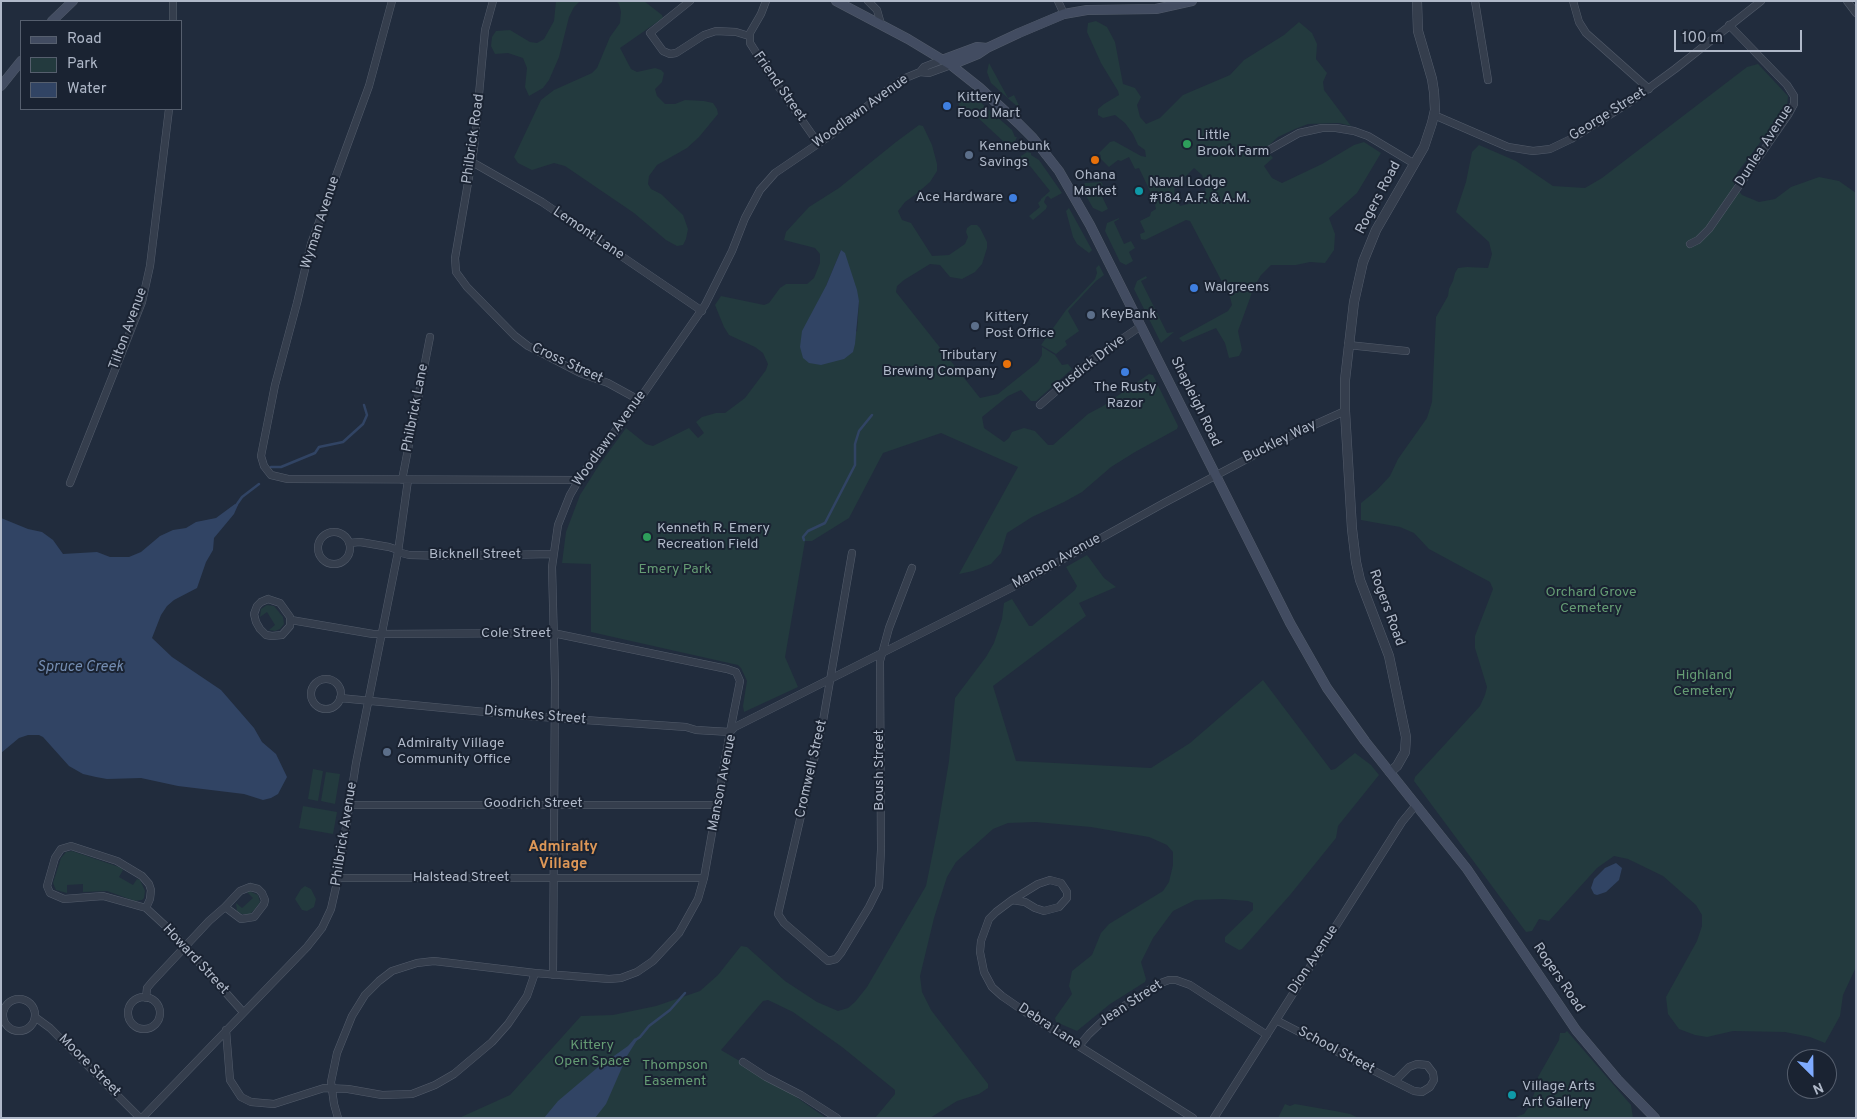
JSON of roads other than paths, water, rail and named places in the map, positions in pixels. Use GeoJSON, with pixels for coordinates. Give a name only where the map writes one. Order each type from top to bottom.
{"type":"FeatureCollection","features":[{"type":"Feature","properties":{"kind":"main road"},"geometry":{"type":"LineString","coordinates":[[53,20],[73,1]]}},
{"type":"Feature","properties":{"kind":"main road","name":"Shapleigh Road"},"geometry":{"type":"LineString","coordinates":[[836,1],[951,65],[980,88],[1019,124],[1033,138],[1059,171],[1086,218],[1290,623],[1318,674],[1344,713],[1390,772]]}},
{"type":"Feature","properties":{"kind":"main road"},"geometry":{"type":"LineString","coordinates":[[951,65],[1047,20],[1064,14],[1192,1]]}},
{"type":"Feature","properties":{"kind":"main road"},"geometry":{"type":"LineString","coordinates":[[942,60],[978,47],[987,48]]}},
{"type":"Feature","properties":{"kind":"main road"},"geometry":{"type":"LineString","coordinates":[[1,86],[20,61]]}},
{"type":"Feature","properties":{"kind":"main road","name":"Rogers Road"},"geometry":{"type":"LineString","coordinates":[[1390,772],[1467,869],[1576,1030],[1651,1117]]}},
{"type":"Feature","properties":{"kind":"street"},"geometry":{"type":"LineString","coordinates":[[173,1],[173,20]]}},
{"type":"Feature","properties":{"kind":"street","name":"Wyman Avenue"},"geometry":{"type":"LineString","coordinates":[[392,1],[369,86],[311,244],[275,385],[261,456],[264,466],[271,475],[288,479],[405,480]]}},
{"type":"Feature","properties":{"kind":"street","name":"Philbrick Road"},"geometry":{"type":"LineString","coordinates":[[459,276],[455,268],[455,258],[472,162],[485,30],[493,1]]}},
{"type":"Feature","properties":{"kind":"street"},"geometry":{"type":"LineString","coordinates":[[690,1],[650,33],[663,51],[670,54],[676,53],[704,35],[716,32],[736,32],[749,36]]}},
{"type":"Feature","properties":{"kind":"street","name":"Friend Street"},"geometry":{"type":"LineString","coordinates":[[766,1],[749,36],[753,49],[818,143]]}},
{"type":"Feature","properties":{"kind":"street"},"geometry":{"type":"LineString","coordinates":[[868,1],[877,10],[880,24]]}},
{"type":"Feature","properties":{"kind":"street"},"geometry":{"type":"LineString","coordinates":[[1058,1],[1064,14]]}},
{"type":"Feature","properties":{"kind":"street","name":"Rogers Road"},"geometry":{"type":"LineString","coordinates":[[1390,772],[1404,752],[1406,737],[1389,656],[1360,580],[1356,562],[1352,529],[1345,411],[1348,346],[1358,280],[1369,245],[1386,211],[1426,142],[1434,115],[1433,84],[1418,30],[1417,1]]}},
{"type":"Feature","properties":{"kind":"street"},"geometry":{"type":"LineString","coordinates":[[1475,1],[1488,80]]}},
{"type":"Feature","properties":{"kind":"street"},"geometry":{"type":"LineString","coordinates":[[1573,1],[1582,28],[1649,89]]}},
{"type":"Feature","properties":{"kind":"street","name":"George Street"},"geometry":{"type":"LineString","coordinates":[[1434,115],[1508,147],[1538,152],[1550,149],[1571,139],[1649,89],[1761,1]]}},
{"type":"Feature","properties":{"kind":"street"},"geometry":{"type":"LineString","coordinates":[[1847,1],[1856,14]]}},
{"type":"Feature","properties":{"kind":"street","name":"Dunlea Avenue"},"geometry":{"type":"LineString","coordinates":[[1690,244],[1698,240],[1709,229],[1794,104],[1794,96],[1787,85],[1729,25]]}},
{"type":"Feature","properties":{"kind":"street","name":"Woodlawn Avenue"},"geometry":{"type":"LineString","coordinates":[[920,72],[924,67],[942,60]]}},
{"type":"Feature","properties":{"kind":"street","name":"Woodlawn Avenue"},"geometry":{"type":"LineString","coordinates":[[553,975],[554,718],[552,554],[563,511],[578,480],[639,400],[702,311],[732,251],[744,218],[760,190],[775,173],[844,125],[903,79],[920,72],[929,73],[951,65]]}},
{"type":"Feature","properties":{"kind":"street","name":"Tilton Avenue"},"geometry":{"type":"LineString","coordinates":[[70,483],[142,302],[150,266],[169,110]]}},
{"type":"Feature","properties":{"kind":"street"},"geometry":{"type":"LineString","coordinates":[[1268,151],[1299,132],[1322,128],[1336,128],[1368,136],[1413,164]]}},
{"type":"Feature","properties":{"kind":"street","name":"Lemont Lane"},"geometry":{"type":"LineString","coordinates":[[472,162],[542,202],[702,311]]}},
{"type":"Feature","properties":{"kind":"street","name":"Cross Street"},"geometry":{"type":"LineString","coordinates":[[459,276],[511,332],[528,346],[577,371],[608,383],[639,400]]}},
{"type":"Feature","properties":{"kind":"street","name":"Busdick Drive"},"geometry":{"type":"LineString","coordinates":[[1040,405],[1094,359],[1141,326]]}},
{"type":"Feature","properties":{"kind":"street","name":"Philbrick Lane"},"geometry":{"type":"LineString","coordinates":[[405,480],[430,337]]}},
{"type":"Feature","properties":{"kind":"street"},"geometry":{"type":"LineString","coordinates":[[1348,346],[1406,351]]}},
{"type":"Feature","properties":{"kind":"street","name":"Buckley Way"},"geometry":{"type":"LineString","coordinates":[[1216,475],[1294,434],[1345,411]]}},
{"type":"Feature","properties":{"kind":"street","name":"Manson Avenue"},"geometry":{"type":"LineString","coordinates":[[331,1088],[334,1061],[352,1016],[366,994],[392,971],[417,963],[434,961],[553,975],[609,979],[630,975],[644,969],[679,933],[695,908],[704,878],[730,732],[743,722],[1015,586],[1216,475]]}},
{"type":"Feature","properties":{"kind":"street"},"geometry":{"type":"LineString","coordinates":[[405,480],[578,480]]}},
{"type":"Feature","properties":{"kind":"street","name":"Philbrick Avenue"},"geometry":{"type":"LineString","coordinates":[[141,1118],[316,937],[331,909],[338,878],[348,805],[398,551],[405,480]]}},
{"type":"Feature","properties":{"kind":"street","name":"Bicknell Street"},"geometry":{"type":"LineString","coordinates":[[330,532],[342,535],[348,543],[348,555],[339,562],[329,563],[318,552],[318,544],[321,539],[330,532]]}},
{"type":"Feature","properties":{"kind":"street","name":"Bicknell Street"},"geometry":{"type":"LineString","coordinates":[[348,543],[360,542],[390,547],[409,555],[552,554]]}},
{"type":"Feature","properties":{"kind":"street","name":"Cromwell Street"},"geometry":{"type":"LineString","coordinates":[[830,961],[823,958],[784,923],[778,914],[823,721],[852,553]]}},
{"type":"Feature","properties":{"kind":"street","name":"Boush Street"},"geometry":{"type":"LineString","coordinates":[[830,961],[836,959],[841,953],[870,907],[879,887],[879,678],[881,653],[912,568]]}},
{"type":"Feature","properties":{"kind":"street"},"geometry":{"type":"LineString","coordinates":[[268,599],[273,600],[285,608],[291,620],[290,626],[284,633],[279,636],[270,636],[257,625],[254,612],[261,602],[268,599]]}},
{"type":"Feature","properties":{"kind":"street","name":"Cole Street"},"geometry":{"type":"LineString","coordinates":[[291,620],[381,634],[553,633],[734,671],[740,681],[730,732]]}},
{"type":"Feature","properties":{"kind":"street"},"geometry":{"type":"LineString","coordinates":[[328,679],[338,686],[341,693],[340,698],[333,707],[321,708],[314,704],[311,692],[318,681],[328,679]]}},
{"type":"Feature","properties":{"kind":"street","name":"Dismukes Street"},"geometry":{"type":"LineString","coordinates":[[340,698],[730,732]]}},
{"type":"Feature","properties":{"kind":"street","name":"Goodrich Street"},"geometry":{"type":"LineString","coordinates":[[348,805],[717,805]]}},
{"type":"Feature","properties":{"kind":"street","name":"Dion Avenue"},"geometry":{"type":"LineString","coordinates":[[1214,1118],[1402,822],[1416,805]]}},
{"type":"Feature","properties":{"kind":"street","name":"Howard Street"},"geometry":{"type":"LineString","coordinates":[[146,908],[151,894],[149,884],[142,876],[127,866],[71,846],[61,849],[55,858],[47,886],[53,895],[64,898],[103,896],[146,908],[185,947],[243,1012]]}},
{"type":"Feature","properties":{"kind":"street","name":"Halstead Street"},"geometry":{"type":"LineString","coordinates":[[338,878],[704,878]]}},
{"type":"Feature","properties":{"kind":"street","name":"Debra Lane"},"geometry":{"type":"LineString","coordinates":[[1012,900],[1026,902],[1039,910],[1049,910],[1063,904],[1067,895],[1061,883],[1050,880],[1038,884],[1012,900],[993,915],[982,936],[980,952],[987,979],[1002,996],[1193,1118]]}},
{"type":"Feature","properties":{"kind":"street"},"geometry":{"type":"LineString","coordinates":[[146,998],[147,988],[240,891],[250,887],[260,891],[265,900],[263,908],[259,913],[248,920],[241,920],[225,907]]}},
{"type":"Feature","properties":{"kind":"street"},"geometry":{"type":"LineString","coordinates":[[226,1030],[230,1080],[234,1089],[245,1099],[256,1103],[274,1104],[316,1090],[331,1088],[382,1095],[402,1095],[423,1090],[441,1082],[476,1057],[500,1034],[527,996],[535,973]]}},
{"type":"Feature","properties":{"kind":"street","name":"Jean Street"},"geometry":{"type":"LineString","coordinates":[[1079,1046],[1107,1017],[1158,984],[1169,980],[1176,980],[1190,985],[1267,1035]]}},
{"type":"Feature","properties":{"kind":"street","name":"Moore Street"},"geometry":{"type":"LineString","coordinates":[[35,1017],[29,1027],[24,1030],[16,1030],[6,1024],[3,1013],[7,1004],[14,999],[20,998],[30,1003],[34,1008],[35,1017],[68,1045],[141,1118]]}},
{"type":"Feature","properties":{"kind":"street"},"geometry":{"type":"LineString","coordinates":[[146,998],[156,1004],[159,1016],[152,1026],[140,1029],[132,1024],[128,1011],[135,1000],[146,998]]}},
{"type":"Feature","properties":{"kind":"street","name":"School Street"},"geometry":{"type":"LineString","coordinates":[[1276,1020],[1395,1082],[1414,1091],[1422,1092],[1432,1085],[1434,1080],[1433,1073],[1427,1065],[1417,1064],[1409,1067],[1395,1082]]}},
{"type":"Feature","properties":{"kind":"street"},"geometry":{"type":"LineString","coordinates":[[743,1062],[837,1118]]}},
{"type":"Feature","properties":{"kind":"street"},"geometry":{"type":"LineString","coordinates":[[331,1088],[338,1118]]}},
{"type":"Feature","properties":{"kind":"water"},"geometry":{"type":"Polygon","coordinates":[[[841,250],[845,253],[859,301],[853,352],[844,359],[821,365],[809,363],[803,358],[800,347],[802,331],[826,286],[841,250]]]}},
{"type":"Feature","properties":{"kind":"water","name":"Spruce Creek"},"geometry":{"type":"Polygon","coordinates":[[[235,504],[238,505],[234,514],[214,538],[213,550],[206,562],[197,588],[174,600],[167,606],[161,615],[152,638],[172,657],[221,690],[254,728],[262,742],[276,754],[287,777],[278,794],[263,800],[244,794],[178,786],[141,778],[107,779],[83,774],[69,766],[39,735],[28,735],[19,738],[1,753],[1,518],[28,529],[42,532],[53,540],[63,554],[97,552],[110,557],[129,557],[141,552],[160,536],[173,530],[186,528],[196,522],[216,518],[235,504]]]}},
{"type":"Feature","properties":{"kind":"water"},"geometry":{"type":"Polygon","coordinates":[[[1616,863],[1622,868],[1619,880],[1606,892],[1594,894],[1591,888],[1594,879],[1605,868],[1616,863]]]}},
{"type":"Feature","properties":{"kind":"water"},"geometry":{"type":"Polygon","coordinates":[[[635,1038],[637,1040],[627,1056],[606,1104],[595,1118],[544,1118],[558,1101],[597,1068],[628,1046],[635,1038]]]}},
{"type":"Feature","properties":{"kind":"waterway"},"geometry":{"type":"LineString","coordinates":[[271,467],[281,467],[315,453],[319,447],[343,442],[363,424],[367,415],[364,405]]}},
{"type":"Feature","properties":{"kind":"waterway"},"geometry":{"type":"LineString","coordinates":[[804,540],[803,537],[808,531],[825,523],[855,465],[855,444],[859,431],[872,415]]}},
{"type":"Feature","properties":{"kind":"waterway"},"geometry":{"type":"LineString","coordinates":[[235,507],[242,497],[259,484]]}},
{"type":"Feature","properties":{"kind":"waterway"},"geometry":{"type":"LineString","coordinates":[[634,1041],[649,1026],[670,1010],[685,993]]}},
{"type":"Feature","properties":{"kind":"place","name":"Kittery Food Mart"},"geometry":{"type":"Point","coordinates":[947,106]}},
{"type":"Feature","properties":{"kind":"place","name":"Little Brook Farm"},"geometry":{"type":"Point","coordinates":[1187,144]}},
{"type":"Feature","properties":{"kind":"place","name":"Kennebunk Savings"},"geometry":{"type":"Point","coordinates":[969,155]}},
{"type":"Feature","properties":{"kind":"place","name":"Ohana Market"},"geometry":{"type":"Point","coordinates":[1095,160]}},
{"type":"Feature","properties":{"kind":"place","name":"Naval Lodge #184 A.F. & A.M."},"geometry":{"type":"Point","coordinates":[1139,191]}},
{"type":"Feature","properties":{"kind":"place","name":"Ace Hardware"},"geometry":{"type":"Point","coordinates":[1013,198]}},
{"type":"Feature","properties":{"kind":"place","name":"Walgreens"},"geometry":{"type":"Point","coordinates":[1194,288]}},
{"type":"Feature","properties":{"kind":"place","name":"KeyBank"},"geometry":{"type":"Point","coordinates":[1091,315]}},
{"type":"Feature","properties":{"kind":"place","name":"Kittery Post Office"},"geometry":{"type":"Point","coordinates":[975,326]}},
{"type":"Feature","properties":{"kind":"place","name":"Tributary Brewing Company"},"geometry":{"type":"Point","coordinates":[1007,364]}},
{"type":"Feature","properties":{"kind":"place","name":"The Rusty Razor"},"geometry":{"type":"Point","coordinates":[1125,372]}},
{"type":"Feature","properties":{"kind":"place","name":"Kenneth R. Emery Recreation Field"},"geometry":{"type":"Point","coordinates":[647,537]}},
{"type":"Feature","properties":{"kind":"place","name":"Admiralty Village Community Office"},"geometry":{"type":"Point","coordinates":[387,752]}},
{"type":"Feature","properties":{"kind":"place","name":"Village Arts Art Gallery"},"geometry":{"type":"Point","coordinates":[1512,1095]}},
{"type":"Feature","properties":{"kind":"district","name":"Admiralty Village"},"geometry":{"type":"Point","coordinates":[563,856]}},
{"type":"Feature","properties":{"kind":"park label","name":"Emery Park"},"geometry":{"type":"Point","coordinates":[675,570]}},
{"type":"Feature","properties":{"kind":"park label","name":"Orchard Grove Cemetery"},"geometry":{"type":"Point","coordinates":[1591,602]}},
{"type":"Feature","properties":{"kind":"park label","name":"Highland Cemetery"},"geometry":{"type":"Point","coordinates":[1704,684]}},
{"type":"Feature","properties":{"kind":"park label","name":"Kittery Open Space"},"geometry":{"type":"Point","coordinates":[592,1054]}},
{"type":"Feature","properties":{"kind":"park label","name":"Thompson Easement"},"geometry":{"type":"Point","coordinates":[675,1074]}}]}
